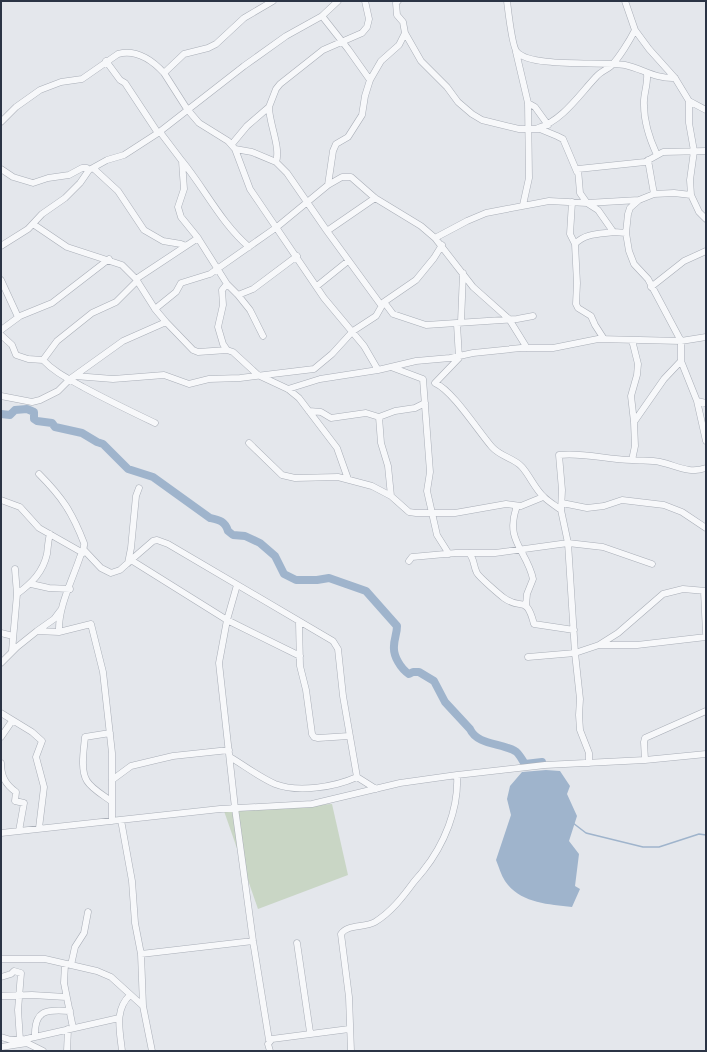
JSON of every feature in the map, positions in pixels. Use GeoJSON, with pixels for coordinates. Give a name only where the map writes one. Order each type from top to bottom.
{"type":"FeatureCollection","features":[{"type":"Feature","properties":{"kind":"street"},"geometry":{"type":"LineString","coordinates":[[164,73],[184,54],[208,48],[216,44],[244,18],[274,1]]}},
{"type":"Feature","properties":{"kind":"street"},"geometry":{"type":"LineString","coordinates":[[1,246],[33,224],[42,214],[65,198],[91,169],[107,160],[124,155],[159,132],[286,36],[322,16],[338,1]]}},
{"type":"Feature","properties":{"kind":"street"},"geometry":{"type":"LineString","coordinates":[[276,162],[275,138],[270,124],[269,107],[276,89],[280,84],[324,50],[362,32],[367,27],[369,19],[365,1]]}},
{"type":"Feature","properties":{"kind":"street"},"geometry":{"type":"LineString","coordinates":[[398,1],[396,4],[397,15],[403,22],[405,33],[421,61],[447,87],[458,102],[472,114],[482,120],[530,130],[540,129],[562,139],[577,172],[580,193],[587,203],[598,210],[614,232]]}},
{"type":"Feature","properties":{"kind":"street"},"geometry":{"type":"LineString","coordinates":[[507,1],[516,52],[528,103],[530,130],[530,178],[523,205]]}},
{"type":"Feature","properties":{"kind":"street"},"geometry":{"type":"LineString","coordinates":[[625,1],[635,30],[649,49],[675,78],[689,101],[706,110]]}},
{"type":"Feature","properties":{"kind":"street"},"geometry":{"type":"LineString","coordinates":[[322,16],[370,80]]}},
{"type":"Feature","properties":{"kind":"street"},"geometry":{"type":"LineString","coordinates":[[530,130],[548,125],[576,100],[597,75],[611,65],[635,30]]}},
{"type":"Feature","properties":{"kind":"street"},"geometry":{"type":"LineString","coordinates":[[328,185],[333,151],[338,141],[348,137],[362,115],[365,96],[370,80],[381,61],[399,45],[405,33]]}},
{"type":"Feature","properties":{"kind":"street"},"geometry":{"type":"LineString","coordinates":[[1,122],[16,107],[40,90],[61,82],[82,79],[118,54],[125,52],[144,56],[164,73],[187,110],[199,124],[234,147],[252,152],[276,162],[288,173],[348,261],[382,304],[393,314],[426,325],[532,316]]}},
{"type":"Feature","properties":{"kind":"street"},"geometry":{"type":"LineString","coordinates":[[516,52],[549,62],[625,66],[647,74],[675,78]]}},
{"type":"Feature","properties":{"kind":"street"},"geometry":{"type":"LineString","coordinates":[[106,61],[120,80],[126,83],[159,132],[201,184],[228,226],[249,247]]}},
{"type":"Feature","properties":{"kind":"street"},"geometry":{"type":"LineString","coordinates":[[647,74],[648,88],[644,105],[648,130],[657,155]]}},
{"type":"Feature","properties":{"kind":"street"},"geometry":{"type":"LineString","coordinates":[[689,101],[689,123],[694,151],[690,180],[691,195],[699,212],[706,220]]}},
{"type":"Feature","properties":{"kind":"street"},"geometry":{"type":"LineString","coordinates":[[528,103],[536,108],[548,125]]}},
{"type":"Feature","properties":{"kind":"street"},"geometry":{"type":"LineString","coordinates":[[234,147],[247,126],[269,107]]}},
{"type":"Feature","properties":{"kind":"street"},"geometry":{"type":"LineString","coordinates":[[234,147],[250,189],[278,227],[324,298],[353,331],[371,356],[378,370]]}},
{"type":"Feature","properties":{"kind":"street"},"geometry":{"type":"LineString","coordinates":[[577,172],[580,168],[645,162],[663,152],[706,151]]}},
{"type":"Feature","properties":{"kind":"street"},"geometry":{"type":"LineString","coordinates":[[648,160],[654,194]]}},
{"type":"Feature","properties":{"kind":"street"},"geometry":{"type":"LineString","coordinates":[[182,161],[184,189],[179,202],[179,211],[184,222],[198,238],[227,284],[250,310],[263,336]]}},
{"type":"Feature","properties":{"kind":"street"},"geometry":{"type":"LineString","coordinates":[[1,169],[13,176],[33,184],[48,178],[68,175],[82,168],[91,169],[118,191],[144,230],[163,241],[186,246]]}},
{"type":"Feature","properties":{"kind":"street"},"geometry":{"type":"LineString","coordinates":[[155,309],[176,292],[181,283],[210,274],[216,268],[278,227],[328,185],[342,177],[351,177],[375,198],[421,226],[435,238],[485,298],[510,319],[526,348]]}},
{"type":"Feature","properties":{"kind":"street"},"geometry":{"type":"LineString","coordinates":[[435,238],[486,213],[523,205],[549,201],[587,203],[639,200],[654,194],[674,193],[691,195]]}},
{"type":"Feature","properties":{"kind":"street"},"geometry":{"type":"LineString","coordinates":[[327,231],[375,198]]}},
{"type":"Feature","properties":{"kind":"street"},"geometry":{"type":"LineString","coordinates":[[639,200],[630,208],[628,214],[626,233],[629,251],[634,264],[648,279],[681,342],[681,361],[697,401],[706,442]]}},
{"type":"Feature","properties":{"kind":"street"},"geometry":{"type":"LineString","coordinates":[[572,202],[570,234],[575,244],[577,283],[576,304],[578,308],[591,316],[594,326],[604,339]]}},
{"type":"Feature","properties":{"kind":"street"},"geometry":{"type":"LineString","coordinates":[[33,224],[67,247],[109,259],[122,265],[136,280],[155,309],[193,350],[198,352],[227,350],[233,352],[258,376],[288,389],[299,398],[337,448],[348,479]]}},
{"type":"Feature","properties":{"kind":"street"},"geometry":{"type":"LineString","coordinates":[[575,244],[580,238],[587,235],[614,232],[626,233]]}},
{"type":"Feature","properties":{"kind":"street"},"geometry":{"type":"LineString","coordinates":[[43,360],[57,341],[92,313],[116,302],[136,280],[198,238]]}},
{"type":"Feature","properties":{"kind":"street"},"geometry":{"type":"LineString","coordinates":[[72,377],[113,379],[164,375],[189,384],[209,379],[258,376],[314,369],[332,354],[353,331],[376,316],[382,304],[416,280],[430,264],[442,245]]}},
{"type":"Feature","properties":{"kind":"street"},"geometry":{"type":"LineString","coordinates":[[651,287],[684,261],[706,251]]}},
{"type":"Feature","properties":{"kind":"street"},"geometry":{"type":"LineString","coordinates":[[238,295],[254,289],[297,256]]}},
{"type":"Feature","properties":{"kind":"street"},"geometry":{"type":"LineString","coordinates":[[1,330],[18,317],[52,303],[109,259]]}},
{"type":"Feature","properties":{"kind":"street"},"geometry":{"type":"LineString","coordinates":[[317,286],[348,261]]}},
{"type":"Feature","properties":{"kind":"street"},"geometry":{"type":"LineString","coordinates":[[435,383],[458,360],[463,273]]}},
{"type":"Feature","properties":{"kind":"street"},"geometry":{"type":"LineString","coordinates":[[1,280],[18,317]]}},
{"type":"Feature","properties":{"kind":"street"},"geometry":{"type":"LineString","coordinates":[[227,284],[222,290],[223,305],[218,327],[223,344],[227,350]]}},
{"type":"Feature","properties":{"kind":"street"},"geometry":{"type":"LineString","coordinates":[[1,396],[25,401],[40,400],[58,391],[72,377],[123,341],[166,322]]}},
{"type":"Feature","properties":{"kind":"street"},"geometry":{"type":"LineString","coordinates":[[1,335],[12,345],[16,355],[43,360],[50,367],[72,377],[123,408],[155,423]]}},
{"type":"Feature","properties":{"kind":"street"},"geometry":{"type":"LineString","coordinates":[[288,389],[320,379],[378,370],[416,361],[459,355],[526,348],[553,348],[604,339],[681,342],[706,337]]}},
{"type":"Feature","properties":{"kind":"street"},"geometry":{"type":"LineString","coordinates":[[632,340],[638,364],[637,375],[631,396],[635,446],[632,460]]}},
{"type":"Feature","properties":{"kind":"street"},"geometry":{"type":"LineString","coordinates":[[634,422],[664,379],[681,361]]}},
{"type":"Feature","properties":{"kind":"street"},"geometry":{"type":"LineString","coordinates":[[391,367],[435,383],[445,389],[482,432],[496,451],[506,458],[514,460],[522,467],[543,497],[561,510]]}},
{"type":"Feature","properties":{"kind":"street"},"geometry":{"type":"LineString","coordinates":[[423,379],[430,472],[426,491],[433,512],[438,535],[449,554]]}},
{"type":"Feature","properties":{"kind":"street"},"geometry":{"type":"LineString","coordinates":[[697,401],[706,403]]}},
{"type":"Feature","properties":{"kind":"street"},"geometry":{"type":"LineString","coordinates":[[309,411],[321,412],[331,418],[366,413],[379,417],[396,411],[415,408],[425,403]]}},
{"type":"Feature","properties":{"kind":"street"},"geometry":{"type":"LineString","coordinates":[[379,417],[381,443],[388,466],[391,496]]}},
{"type":"Feature","properties":{"kind":"street"},"geometry":{"type":"LineString","coordinates":[[249,443],[282,474],[295,478],[328,476],[348,479],[372,486],[391,496],[409,512],[454,513],[506,504],[517,506],[527,505],[543,497]]}},
{"type":"Feature","properties":{"kind":"street"},"geometry":{"type":"LineString","coordinates":[[589,763],[589,753],[580,730],[580,699],[575,654],[568,543],[561,510],[562,503],[559,455],[582,454],[609,460],[660,462],[674,468],[693,471],[706,468]]}},
{"type":"Feature","properties":{"kind":"street"},"geometry":{"type":"LineString","coordinates":[[1,663],[12,651],[54,619],[61,610],[83,551],[84,543],[68,507],[39,474]]}},
{"type":"Feature","properties":{"kind":"street"},"geometry":{"type":"LineString","coordinates":[[130,561],[136,496],[139,488]]}},
{"type":"Feature","properties":{"kind":"street"},"geometry":{"type":"LineString","coordinates":[[1,500],[23,509],[33,523],[50,534],[83,551],[106,572],[111,573],[120,570],[150,542],[157,540],[168,544],[333,641],[338,648],[349,736],[357,777],[376,790]]}},
{"type":"Feature","properties":{"kind":"street"},"geometry":{"type":"LineString","coordinates":[[562,503],[587,508],[604,506],[622,500],[664,505],[682,512],[706,528]]}},
{"type":"Feature","properties":{"kind":"street"},"geometry":{"type":"LineString","coordinates":[[517,506],[513,516],[513,529],[515,540],[528,565],[533,579],[527,594],[526,605],[529,609],[534,624],[574,630]]}},
{"type":"Feature","properties":{"kind":"street"},"geometry":{"type":"LineString","coordinates":[[17,594],[31,584],[38,575],[44,562],[50,534]]}},
{"type":"Feature","properties":{"kind":"street"},"geometry":{"type":"LineString","coordinates":[[409,561],[412,557],[469,553],[489,554],[568,543],[603,547],[652,564]]}},
{"type":"Feature","properties":{"kind":"street"},"geometry":{"type":"LineString","coordinates":[[469,553],[473,558],[479,575],[505,599],[526,605]]}},
{"type":"Feature","properties":{"kind":"street"},"geometry":{"type":"LineString","coordinates":[[130,561],[227,620],[300,656]]}},
{"type":"Feature","properties":{"kind":"street"},"geometry":{"type":"LineString","coordinates":[[12,651],[17,594],[15,569]]}},
{"type":"Feature","properties":{"kind":"street"},"geometry":{"type":"LineString","coordinates":[[31,584],[49,588],[70,589]]}},
{"type":"Feature","properties":{"kind":"street"},"geometry":{"type":"LineString","coordinates":[[237,585],[227,620],[219,663],[235,808],[253,942],[270,1051]]}},
{"type":"Feature","properties":{"kind":"street"},"geometry":{"type":"LineString","coordinates":[[528,657],[575,654],[599,645],[618,632],[663,594],[683,589],[705,591],[706,633]]}},
{"type":"Feature","properties":{"kind":"street"},"geometry":{"type":"LineString","coordinates":[[59,632],[61,610]]}},
{"type":"Feature","properties":{"kind":"street"},"geometry":{"type":"LineString","coordinates":[[299,622],[300,666],[314,737],[349,736]]}},
{"type":"Feature","properties":{"kind":"street"},"geometry":{"type":"LineString","coordinates":[[37,631],[59,632],[91,624],[103,672],[110,733],[112,753],[112,821]]}},
{"type":"Feature","properties":{"kind":"street"},"geometry":{"type":"LineString","coordinates":[[1,633],[13,636]]}},
{"type":"Feature","properties":{"kind":"street"},"geometry":{"type":"LineString","coordinates":[[599,645],[637,645],[706,637]]}},
{"type":"Feature","properties":{"kind":"street"},"geometry":{"type":"LineString","coordinates":[[645,760],[645,738],[706,711]]}},
{"type":"Feature","properties":{"kind":"street"},"geometry":{"type":"LineString","coordinates":[[1,713],[32,732],[42,741],[36,757],[44,787],[39,828]]}},
{"type":"Feature","properties":{"kind":"street"},"geometry":{"type":"LineString","coordinates":[[1,737],[12,721]]}},
{"type":"Feature","properties":{"kind":"street"},"geometry":{"type":"LineString","coordinates":[[110,733],[85,737],[83,768],[86,780],[89,784],[111,801]]}},
{"type":"Feature","properties":{"kind":"street"},"geometry":{"type":"LineString","coordinates":[[112,780],[131,766],[173,756],[229,750]]}},
{"type":"Feature","properties":{"kind":"street"},"geometry":{"type":"LineString","coordinates":[[1,833],[235,808],[312,804],[413,781],[545,765],[645,760],[706,754]]}},
{"type":"Feature","properties":{"kind":"street"},"geometry":{"type":"LineString","coordinates":[[230,757],[268,780],[283,786],[324,786],[346,782],[357,777]]}},
{"type":"Feature","properties":{"kind":"street"},"geometry":{"type":"LineString","coordinates":[[1,763],[5,782],[9,788],[16,792],[15,801],[24,803],[20,831]]}},
{"type":"Feature","properties":{"kind":"street"},"geometry":{"type":"LineString","coordinates":[[351,1051],[349,997],[341,934],[346,929],[371,925],[380,919],[398,903],[423,872],[447,830],[455,808],[457,775]]}},
{"type":"Feature","properties":{"kind":"street"},"geometry":{"type":"LineString","coordinates":[[122,820],[132,881],[140,954],[143,1006],[152,1051]]}},
{"type":"Feature","properties":{"kind":"street"},"geometry":{"type":"LineString","coordinates":[[67,1051],[71,1028],[70,1011],[64,983],[68,964],[75,947],[84,933],[88,912]]}},
{"type":"Feature","properties":{"kind":"street"},"geometry":{"type":"LineString","coordinates":[[140,954],[253,942]]}},
{"type":"Feature","properties":{"kind":"street"},"geometry":{"type":"LineString","coordinates":[[297,943],[310,1032]]}},
{"type":"Feature","properties":{"kind":"street"},"geometry":{"type":"LineString","coordinates":[[13,958],[14,971]]}},
{"type":"Feature","properties":{"kind":"street"},"geometry":{"type":"LineString","coordinates":[[1,959],[45,959],[105,974],[116,981],[143,1006]]}},
{"type":"Feature","properties":{"kind":"street"},"geometry":{"type":"LineString","coordinates":[[1,977],[11,974],[14,971]]}},
{"type":"Feature","properties":{"kind":"street"},"geometry":{"type":"LineString","coordinates":[[14,971],[21,973],[18,995],[18,1021],[24,1041]]}},
{"type":"Feature","properties":{"kind":"street"},"geometry":{"type":"LineString","coordinates":[[1,996],[18,995],[66,997]]}},
{"type":"Feature","properties":{"kind":"street"},"geometry":{"type":"LineString","coordinates":[[122,1051],[119,1018],[122,1005],[130,995]]}},
{"type":"Feature","properties":{"kind":"street"},"geometry":{"type":"LineString","coordinates":[[35,1037],[35,1023],[40,1015],[52,1011],[70,1011]]}},
{"type":"Feature","properties":{"kind":"street"},"geometry":{"type":"LineString","coordinates":[[1,1047],[71,1028],[90,1026],[107,1019],[119,1018]]}},
{"type":"Feature","properties":{"kind":"street"},"geometry":{"type":"LineString","coordinates":[[269,1040],[310,1032],[349,1029]]}},
{"type":"Feature","properties":{"kind":"street"},"geometry":{"type":"LineString","coordinates":[[1,1037],[24,1041],[41,1050]]}},
{"type":"Feature","properties":{"kind":"green space"},"geometry":{"type":"Polygon","coordinates":[[[332,804],[348,875],[258,909],[224,811],[332,804]]]}},
{"type":"Feature","properties":{"kind":"water"},"geometry":{"type":"Polygon","coordinates":[[[546,770],[560,771],[570,786],[567,794],[577,816],[569,841],[579,854],[575,886],[580,889],[572,907],[535,901],[518,894],[505,881],[496,860],[511,815],[507,799],[510,786],[522,772],[546,770]]]}},
{"type":"Feature","properties":{"kind":"waterway"},"geometry":{"type":"LineString","coordinates":[[1,414],[10,415],[15,410],[27,409],[34,412],[34,419],[37,421],[52,423],[55,427],[82,433],[103,444],[128,469],[153,477],[210,518],[219,520],[233,535],[245,536],[260,543],[275,556],[284,574],[296,580],[317,580],[329,578],[366,591],[397,626],[394,650],[400,666],[406,672],[409,674],[419,672],[434,681],[445,702],[478,738],[515,751],[525,764],[542,762]]}},
{"type":"Feature","properties":{"kind":"waterway"},"geometry":{"type":"LineString","coordinates":[[573,823],[586,833],[643,847],[659,847],[699,834],[706,835]]}}]}
